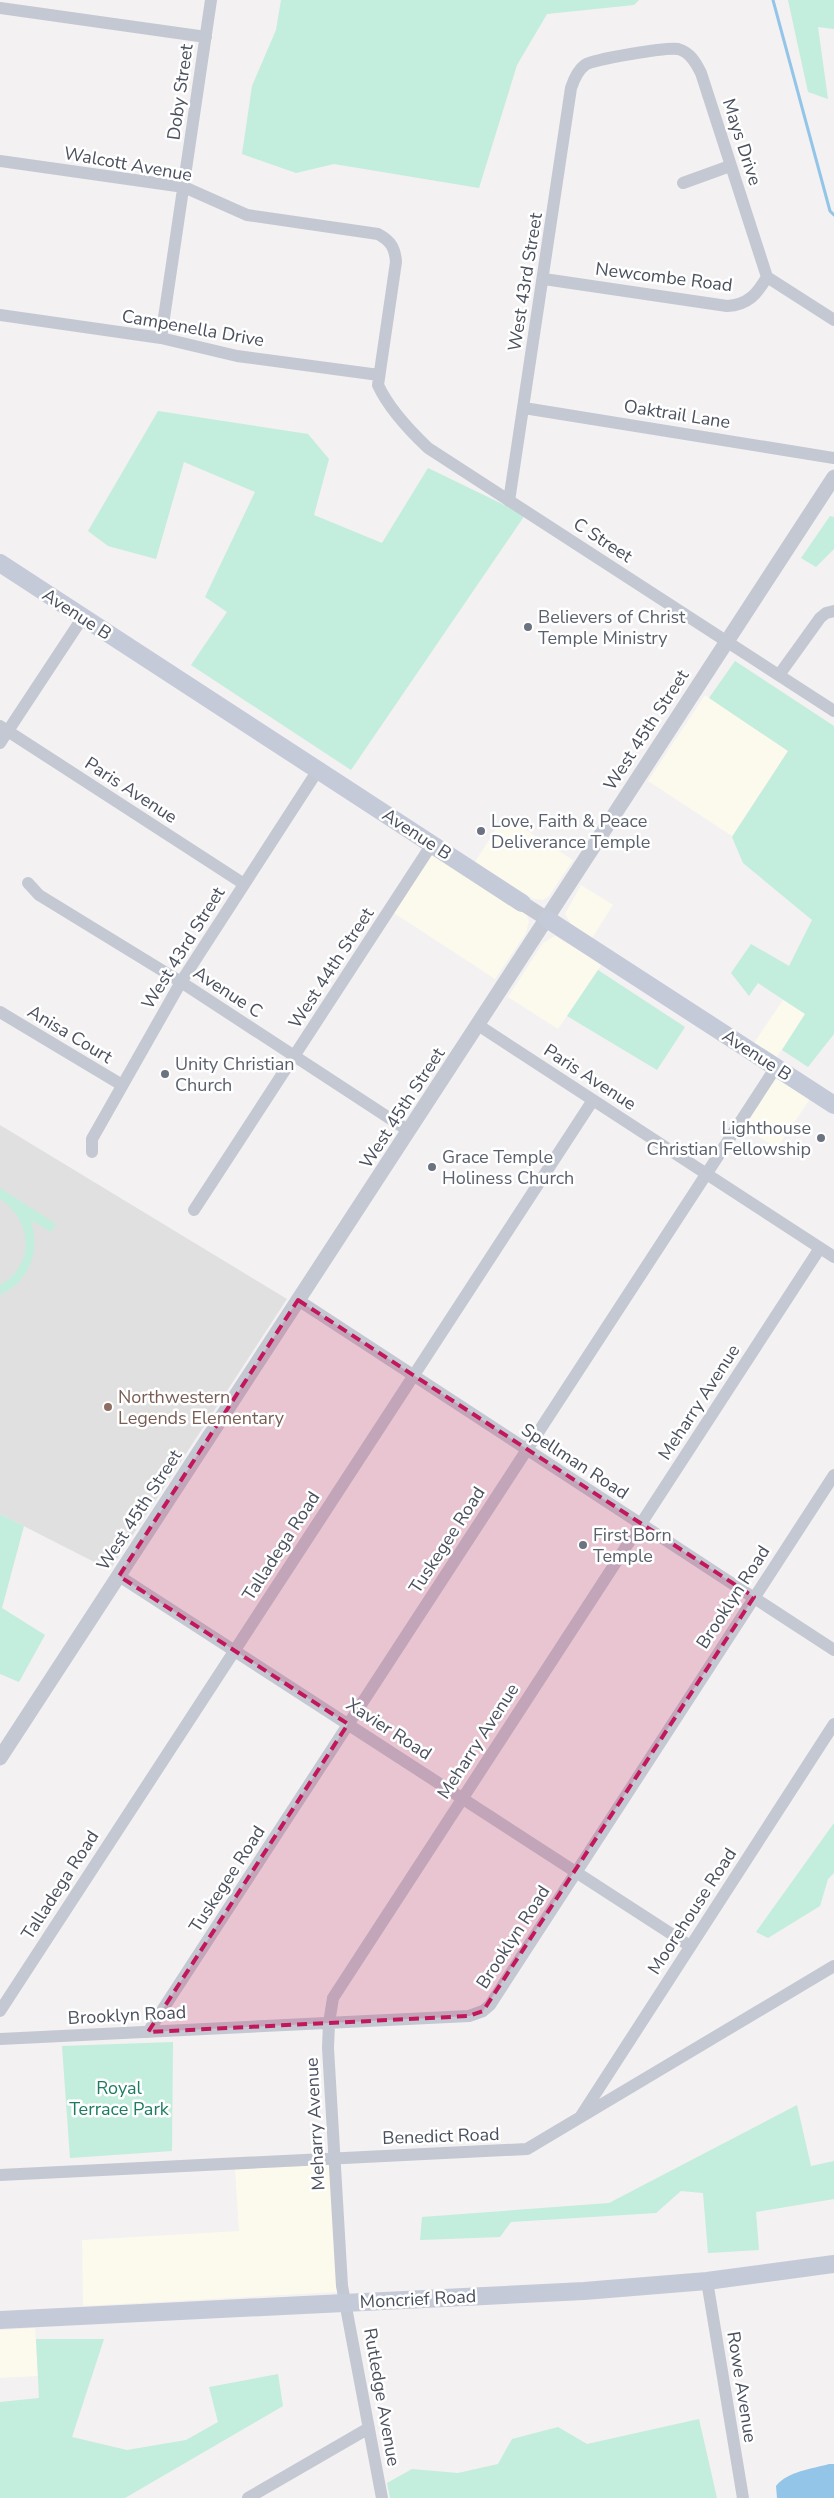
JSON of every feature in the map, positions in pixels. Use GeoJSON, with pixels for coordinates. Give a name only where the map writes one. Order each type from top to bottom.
{"type":"FeatureCollection","features":[{"type":"Feature","properties":{"kind":"main road","name":"Avenue B"},"geometry":{"type":"LineString","coordinates":[[0,563],[522,902]]}},
{"type":"Feature","properties":{"kind":"main road","name":"Avenue B"},"geometry":{"type":"LineString","coordinates":[[547,919],[834,1105]]}},
{"type":"Feature","properties":{"kind":"main road","name":"Moncrief Road"},"geometry":{"type":"LineString","coordinates":[[0,2320],[584,2291],[707,2281],[834,2264]]}},
{"type":"Feature","properties":{"kind":"street","name":"Doby Street"},"geometry":{"type":"LineString","coordinates":[[161,338],[211,0]]}},
{"type":"Feature","properties":{"kind":"street"},"geometry":{"type":"LineString","coordinates":[[0,8],[206,38]]}},
{"type":"Feature","properties":{"kind":"street","name":"Mays Drive"},"geometry":{"type":"LineString","coordinates":[[579,71],[591,62],[666,48],[688,53],[696,62],[702,74],[767,277]]}},
{"type":"Feature","properties":{"kind":"street","name":"West 43rd Street"},"geometry":{"type":"LineString","coordinates":[[510,501],[571,88],[579,71]]}},
{"type":"Feature","properties":{"kind":"street","name":"Walcott Avenue"},"geometry":{"type":"LineString","coordinates":[[0,161],[184,187],[247,215],[378,234],[392,244],[396,262],[379,375]]}},
{"type":"Feature","properties":{"kind":"street"},"geometry":{"type":"LineString","coordinates":[[683,183],[730,166]]}},
{"type":"Feature","properties":{"kind":"street"},"geometry":{"type":"LineString","coordinates":[[767,277],[834,320]]}},
{"type":"Feature","properties":{"kind":"street","name":"Newcombe Road"},"geometry":{"type":"LineString","coordinates":[[544,279],[735,306],[751,299],[758,293],[767,277]]}},
{"type":"Feature","properties":{"kind":"street","name":"Campenella Drive"},"geometry":{"type":"LineString","coordinates":[[0,315],[161,338],[237,356],[379,375]]}},
{"type":"Feature","properties":{"kind":"street","name":"C Street"},"geometry":{"type":"LineString","coordinates":[[379,375],[378,385],[383,396],[423,443],[834,711]]}},
{"type":"Feature","properties":{"kind":"street","name":"Oaktrail Lane"},"geometry":{"type":"LineString","coordinates":[[524,408],[829,456]]}},
{"type":"Feature","properties":{"kind":"street","name":"West 45th Street"},"geometry":{"type":"LineString","coordinates":[[0,1758],[834,477]]}},
{"type":"Feature","properties":{"kind":"street"},"geometry":{"type":"LineString","coordinates":[[779,675],[820,618],[826,613],[834,611]]}},
{"type":"Feature","properties":{"kind":"street"},"geometry":{"type":"LineString","coordinates":[[0,743],[4,728],[83,617]]}},
{"type":"Feature","properties":{"kind":"street","name":"Paris Avenue"},"geometry":{"type":"LineString","coordinates":[[4,728],[244,884]]}},
{"type":"Feature","properties":{"kind":"street","name":"West 43rd Street"},"geometry":{"type":"LineString","coordinates":[[92,1152],[92,1139],[180,982],[318,770]]}},
{"type":"Feature","properties":{"kind":"street","name":"West 44th Street"},"geometry":{"type":"LineString","coordinates":[[194,1210],[432,844]]}},
{"type":"Feature","properties":{"kind":"street","name":"Avenue C"},"geometry":{"type":"LineString","coordinates":[[28,883],[39,896],[180,982],[409,1132]]}},
{"type":"Feature","properties":{"kind":"street","name":"Avenue B"},"geometry":{"type":"LineString","coordinates":[[522,902],[547,919]]}},
{"type":"Feature","properties":{"kind":"street","name":"Anisa Court"},"geometry":{"type":"LineString","coordinates":[[0,1012],[122,1085]]}},
{"type":"Feature","properties":{"kind":"street","name":"Paris Avenue"},"geometry":{"type":"LineString","coordinates":[[478,1025],[834,1257]]}},
{"type":"Feature","properties":{"kind":"street","name":"Tuskegee Road"},"geometry":{"type":"LineString","coordinates":[[148,2032],[776,1067]]}},
{"type":"Feature","properties":{"kind":"street","name":"Talladega Road"},"geometry":{"type":"LineString","coordinates":[[0,2011],[593,1100]]}},
{"type":"Feature","properties":{"kind":"street","name":"Meharry Avenue"},"geometry":{"type":"LineString","coordinates":[[346,2303],[342,2286],[329,2023],[331,2008],[338,1989],[820,1248]]}},
{"type":"Feature","properties":{"kind":"street","name":"Spellman Road"},"geometry":{"type":"LineString","coordinates":[[298,1300],[834,1650]]}},
{"type":"Feature","properties":{"kind":"street","name":"Brooklyn Road"},"geometry":{"type":"LineString","coordinates":[[0,2039],[469,2016],[484,2011],[490,2005],[834,1474]]}},
{"type":"Feature","properties":{"kind":"street","name":"Xavier Road"},"geometry":{"type":"LineString","coordinates":[[119,1576],[690,1946]]}},
{"type":"Feature","properties":{"kind":"street","name":"Moorehouse Road"},"geometry":{"type":"LineString","coordinates":[[580,2118],[834,1724]]}},
{"type":"Feature","properties":{"kind":"street","name":"Benedict Road"},"geometry":{"type":"LineString","coordinates":[[0,2175],[520,2150],[535,2146],[834,1966]]}},
{"type":"Feature","properties":{"kind":"street","name":"Rowe Avenue"},"geometry":{"type":"LineString","coordinates":[[707,2281],[744,2498]]}},
{"type":"Feature","properties":{"kind":"street","name":"Rutledge Avenue"},"geometry":{"type":"LineString","coordinates":[[346,2303],[382,2498]]}},
{"type":"Feature","properties":{"kind":"street"},"geometry":{"type":"LineString","coordinates":[[248,2498],[369,2428]]}},
{"type":"Feature","properties":{"kind":"highlighted area"},"geometry":{"type":"Polygon","coordinates":[[[298,1300],[754,1597],[483,2011],[469,2016],[148,2032],[348,1724],[119,1576],[298,1300]]]}},
{"type":"Feature","properties":{"kind":"shaded area"},"geometry":{"type":"Polygon","coordinates":[[[705,695],[788,751],[732,836],[648,781],[705,695]]]}},
{"type":"Feature","properties":{"kind":"shaded area"},"geometry":{"type":"Polygon","coordinates":[[[504,816],[573,860],[549,896],[543,900],[533,899],[475,862],[504,816]]]}},
{"type":"Feature","properties":{"kind":"shaded area"},"geometry":{"type":"Polygon","coordinates":[[[433,853],[527,915],[529,921],[526,933],[495,979],[394,913],[433,853]]]}},
{"type":"Feature","properties":{"kind":"shaded area"},"geometry":{"type":"Polygon","coordinates":[[[581,885],[613,905],[592,938],[571,924],[565,914],[581,885]]]}},
{"type":"Feature","properties":{"kind":"shaded area"},"geometry":{"type":"Polygon","coordinates":[[[555,936],[602,964],[558,1029],[508,997],[543,943],[555,936]]]}},
{"type":"Feature","properties":{"kind":"shaded area"},"geometry":{"type":"Polygon","coordinates":[[[783,1000],[805,1014],[777,1057],[754,1043],[783,1000]]]}},
{"type":"Feature","properties":{"kind":"shaded area"},"geometry":{"type":"Polygon","coordinates":[[[775,1077],[810,1099],[777,1148],[743,1127],[775,1077]]]}},
{"type":"Feature","properties":{"kind":"shaded area","name":"Northwestern Legends Elementary"},"geometry":{"type":"Polygon","coordinates":[[[0,1125],[287,1299],[110,1570],[0,1514],[0,1125]]]}},
{"type":"Feature","properties":{"kind":"shaded area"},"geometry":{"type":"Polygon","coordinates":[[[330,2165],[338,2292],[83,2306],[82,2240],[239,2231],[235,2169],[330,2165]]]}},
{"type":"Feature","properties":{"kind":"shaded area"},"geometry":{"type":"Polygon","coordinates":[[[35,2328],[38,2376],[0,2378],[0,2330],[35,2328]]]}},
{"type":"Feature","properties":{"kind":"green space"},"geometry":{"type":"Polygon","coordinates":[[[281,0],[639,0],[634,5],[547,14],[517,65],[479,188],[334,164],[296,173],[242,154],[252,86],[276,30],[281,0]]]}},
{"type":"Feature","properties":{"kind":"green space"},"geometry":{"type":"Polygon","coordinates":[[[788,0],[834,0],[834,29],[818,27],[828,99],[808,92],[788,0]]]}},
{"type":"Feature","properties":{"kind":"green space"},"geometry":{"type":"Polygon","coordinates":[[[158,411],[308,434],[329,459],[314,515],[382,543],[428,468],[525,515],[351,770],[191,665],[227,612],[205,597],[255,492],[184,462],[156,559],[108,546],[88,531],[158,411]]]}},
{"type":"Feature","properties":{"kind":"green space"},"geometry":{"type":"Polygon","coordinates":[[[830,516],[834,517],[834,549],[816,567],[801,558],[830,516]]]}},
{"type":"Feature","properties":{"kind":"green space"},"geometry":{"type":"Polygon","coordinates":[[[735,661],[834,726],[834,1034],[808,1067],[782,1050],[805,1014],[758,983],[749,996],[731,973],[751,944],[789,966],[812,920],[743,863],[732,837],[788,751],[709,698],[735,661]]]}},
{"type":"Feature","properties":{"kind":"green space"},"geometry":{"type":"Polygon","coordinates":[[[598,970],[685,1027],[657,1070],[567,1016],[598,970]]]}},
{"type":"Feature","properties":{"kind":"green space"},"geometry":{"type":"Polygon","coordinates":[[[0,1188],[56,1224],[51,1232],[31,1220],[34,1243],[30,1264],[26,1273],[19,1281],[11,1289],[0,1295],[0,1285],[12,1276],[20,1266],[26,1242],[19,1218],[0,1199],[0,1188]]]}},
{"type":"Feature","properties":{"kind":"green space"},"geometry":{"type":"Polygon","coordinates":[[[0,1514],[24,1526],[2,1608],[45,1635],[19,1682],[0,1674],[0,1514]]]}},
{"type":"Feature","properties":{"kind":"green space"},"geometry":{"type":"Polygon","coordinates":[[[834,1823],[834,1873],[828,1879],[820,1906],[768,1938],[756,1932],[834,1823]]]}},
{"type":"Feature","properties":{"kind":"green space","name":"Royal Terrace Park"},"geometry":{"type":"Polygon","coordinates":[[[173,2042],[172,2151],[70,2158],[62,2046],[173,2042]]]}},
{"type":"Feature","properties":{"kind":"green space"},"geometry":{"type":"Polygon","coordinates":[[[797,2105],[811,2166],[834,2161],[834,2199],[756,2212],[759,2250],[708,2253],[703,2193],[681,2191],[656,2213],[511,2222],[500,2237],[420,2240],[422,2217],[609,2203],[797,2105]]]}},
{"type":"Feature","properties":{"kind":"green space"},"geometry":{"type":"Polygon","coordinates":[[[36,2339],[104,2339],[72,2437],[127,2450],[186,2440],[218,2422],[209,2387],[278,2374],[283,2406],[125,2498],[0,2498],[0,2402],[39,2398],[36,2339]]]}},
{"type":"Feature","properties":{"kind":"green space"},"geometry":{"type":"Polygon","coordinates":[[[699,2419],[717,2498],[390,2498],[387,2483],[412,2469],[458,2473],[498,2464],[512,2439],[558,2427],[587,2444],[699,2419]]]}},
{"type":"Feature","properties":{"kind":"water"},"geometry":{"type":"Polygon","coordinates":[[[834,2464],[834,2498],[777,2498],[776,2486],[787,2477],[801,2471],[834,2464]]]}},
{"type":"Feature","properties":{"kind":"waterway"},"geometry":{"type":"LineString","coordinates":[[773,0],[830,211],[834,215]]}},
{"type":"Feature","properties":{"kind":"place","name":"Believers of Christ Temple Ministry"},"geometry":{"type":"Point","coordinates":[528,627]}},
{"type":"Feature","properties":{"kind":"place","name":"Love, Faith & Peace Deliverance Temple"},"geometry":{"type":"Point","coordinates":[481,831]}},
{"type":"Feature","properties":{"kind":"place","name":"Unity Christian Church"},"geometry":{"type":"Point","coordinates":[165,1074]}},
{"type":"Feature","properties":{"kind":"place","name":"Lighthouse Christian Fellowship"},"geometry":{"type":"Point","coordinates":[821,1138]}},
{"type":"Feature","properties":{"kind":"place","name":"Grace Temple Holiness Church"},"geometry":{"type":"Point","coordinates":[432,1167]}},
{"type":"Feature","properties":{"kind":"place","name":"Northwestern Legends Elementary"},"geometry":{"type":"Point","coordinates":[108,1407]}},
{"type":"Feature","properties":{"kind":"place","name":"First Born Temple"},"geometry":{"type":"Point","coordinates":[583,1545]}}]}
